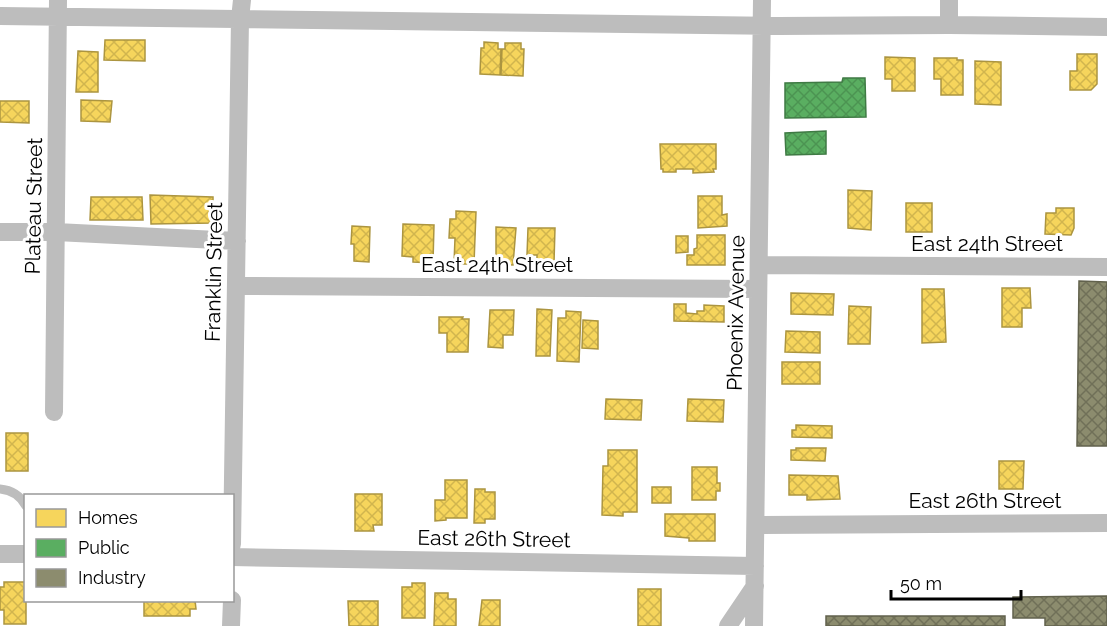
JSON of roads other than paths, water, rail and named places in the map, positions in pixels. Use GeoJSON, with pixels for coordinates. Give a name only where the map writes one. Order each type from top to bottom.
{"type":"FeatureCollection","features":[{"type":"Feature","properties":{"kind":"street","name":"Franklin Street"},"geometry":{"type":"LineString","coordinates":[[233,494],[242,0]]}},
{"type":"Feature","properties":{"kind":"street","name":"Phoenix Avenue"},"geometry":{"type":"LineString","coordinates":[[754,626],[762,0]]}},
{"type":"Feature","properties":{"kind":"street"},"geometry":{"type":"LineString","coordinates":[[949,0],[949,25]]}},
{"type":"Feature","properties":{"kind":"street"},"geometry":{"type":"LineString","coordinates":[[0,16],[58,8],[240,19],[761,26],[1107,27]]}},
{"type":"Feature","properties":{"kind":"street","name":"Plateau Street"},"geometry":{"type":"LineString","coordinates":[[54,412],[58,8]]}},
{"type":"Feature","properties":{"kind":"street"},"geometry":{"type":"LineString","coordinates":[[0,232],[56,232],[237,241]]}},
{"type":"Feature","properties":{"kind":"street","name":"East 24th Street"},"geometry":{"type":"LineString","coordinates":[[759,265],[1107,267]]}},
{"type":"Feature","properties":{"kind":"street","name":"East 24th Street"},"geometry":{"type":"LineString","coordinates":[[236,286],[758,289]]}},
{"type":"Feature","properties":{"kind":"street","name":"East 26th Street"},"geometry":{"type":"LineString","coordinates":[[756,525],[1107,523]]}},
{"type":"Feature","properties":{"kind":"street"},"geometry":{"type":"LineString","coordinates":[[0,554],[24,554]]}},
{"type":"Feature","properties":{"kind":"street","name":"East 26th Street"},"geometry":{"type":"LineString","coordinates":[[234,559],[755,566]]}},
{"type":"Feature","properties":{"kind":"street"},"geometry":{"type":"LineString","coordinates":[[728,626],[755,586]]}},
{"type":"Feature","properties":{"kind":"street"},"geometry":{"type":"LineString","coordinates":[[231,626],[232,602]]}},
{"type":"Feature","properties":{"kind":"lane"},"geometry":{"type":"LineString","coordinates":[[0,489],[10,490],[21,496],[24,502]]}}]}
